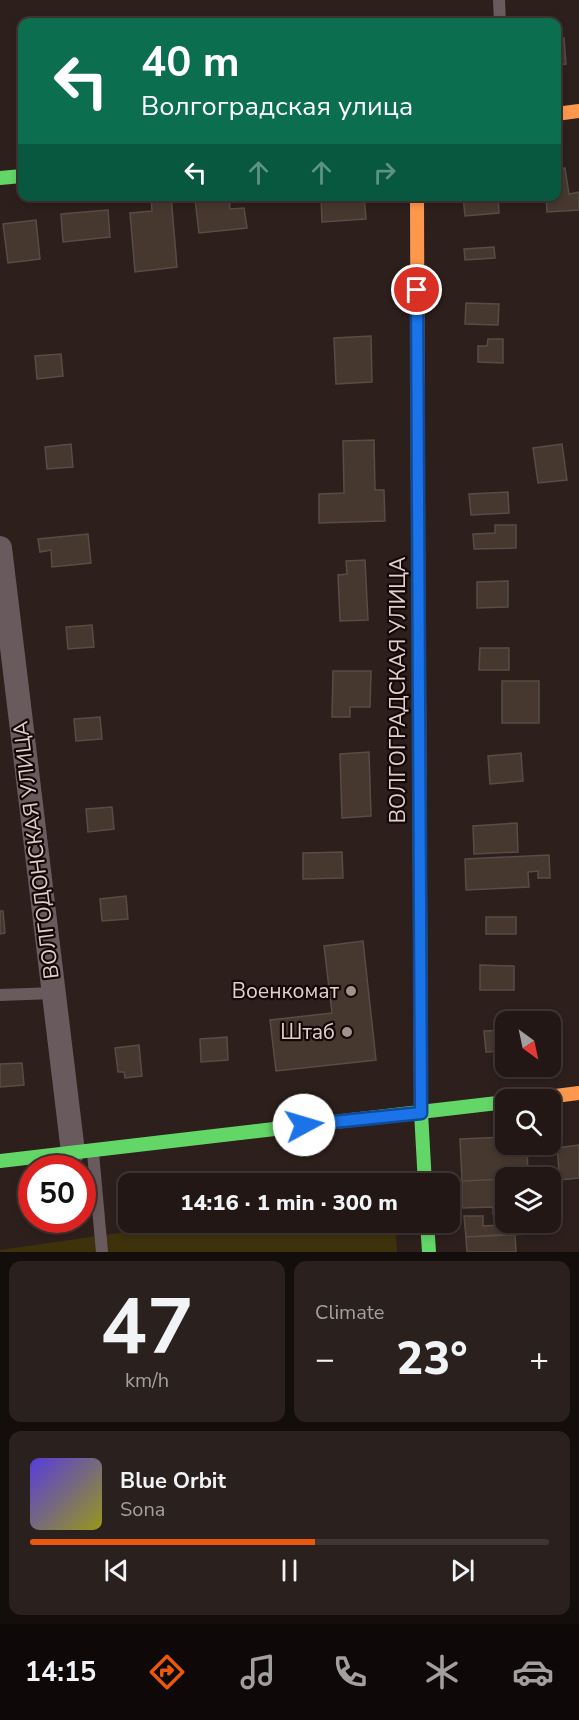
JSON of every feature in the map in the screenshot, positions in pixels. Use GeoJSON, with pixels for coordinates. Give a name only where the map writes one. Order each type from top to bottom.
{"type":"FeatureCollection","features":[{"type":"Feature","properties":{"kind":"street"},"geometry":{"type":"LineString","coordinates":[[561,113],[579,111]]}},
{"type":"Feature","properties":{"kind":"street"},"geometry":{"type":"LineString","coordinates":[[0,178],[18,176]]}},
{"type":"Feature","properties":{"kind":"street","name":"ВОЛГОГРАДСКАЯ УЛИЦА"},"geometry":{"type":"LineString","coordinates":[[417,201],[421,1113],[424,1173]]}},
{"type":"Feature","properties":{"kind":"street","name":"ВОЛГОДОНСКАЯ УЛИЦА"},"geometry":{"type":"LineString","coordinates":[[0,548],[54,993],[83,1150]]}},
{"type":"Feature","properties":{"kind":"street"},"geometry":{"type":"LineString","coordinates":[[561,1095],[579,1093]]}},
{"type":"Feature","properties":{"kind":"street"},"geometry":{"type":"LineString","coordinates":[[0,1161],[495,1103]]}},
{"type":"Feature","properties":{"kind":"street"},"geometry":{"type":"LineString","coordinates":[[428,1233],[429,1252]]}},
{"type":"Feature","properties":{"kind":"lane"},"geometry":{"type":"LineString","coordinates":[[499,0],[500,18]]}},
{"type":"Feature","properties":{"kind":"lane"},"geometry":{"type":"LineString","coordinates":[[0,995],[54,993]]}},
{"type":"Feature","properties":{"kind":"lane"},"geometry":{"type":"LineString","coordinates":[[83,1150],[102,1252]]}},
{"type":"Feature","properties":{"kind":"shaded area"},"geometry":{"type":"Polygon","coordinates":[[[118,1233],[396,1233],[397,1252],[0,1252],[0,1250],[118,1233]]]}},
{"type":"Feature","properties":{"kind":"building"},"geometry":{"type":"Polygon","coordinates":[[[561,38],[564,38],[566,64],[561,64],[561,38]]]}},
{"type":"Feature","properties":{"kind":"building"},"geometry":{"type":"Polygon","coordinates":[[[561,168],[565,168],[569,194],[579,192],[579,210],[547,212],[546,201],[561,201],[561,168]]]}},
{"type":"Feature","properties":{"kind":"building"},"geometry":{"type":"Polygon","coordinates":[[[151,201],[171,201],[177,267],[135,272],[130,213],[152,211],[151,201]]]}},
{"type":"Feature","properties":{"kind":"building"},"geometry":{"type":"Polygon","coordinates":[[[195,201],[229,201],[230,209],[244,208],[247,228],[199,233],[195,201]]]}},
{"type":"Feature","properties":{"kind":"building"},"geometry":{"type":"Polygon","coordinates":[[[321,201],[364,201],[366,219],[322,222],[321,201]]]}},
{"type":"Feature","properties":{"kind":"building"},"geometry":{"type":"Polygon","coordinates":[[[464,201],[498,201],[499,213],[465,216],[464,201]]]}},
{"type":"Feature","properties":{"kind":"building"},"geometry":{"type":"Polygon","coordinates":[[[108,210],[110,237],[63,242],[61,214],[108,210]]]}},
{"type":"Feature","properties":{"kind":"building"},"geometry":{"type":"Polygon","coordinates":[[[36,220],[40,259],[8,263],[3,224],[36,220]]]}},
{"type":"Feature","properties":{"kind":"building"},"geometry":{"type":"Polygon","coordinates":[[[494,247],[495,258],[465,260],[464,249],[494,247]]]}},
{"type":"Feature","properties":{"kind":"building"},"geometry":{"type":"Polygon","coordinates":[[[466,303],[499,304],[498,325],[465,324],[466,303]]]}},
{"type":"Feature","properties":{"kind":"building"},"geometry":{"type":"Polygon","coordinates":[[[371,336],[372,382],[336,384],[334,338],[371,336]]]}},
{"type":"Feature","properties":{"kind":"building"},"geometry":{"type":"Polygon","coordinates":[[[488,339],[503,339],[503,363],[478,362],[478,346],[487,346],[488,339]]]}},
{"type":"Feature","properties":{"kind":"building"},"geometry":{"type":"Polygon","coordinates":[[[61,354],[63,376],[37,379],[35,356],[61,354]]]}},
{"type":"Feature","properties":{"kind":"building"},"geometry":{"type":"Polygon","coordinates":[[[374,440],[375,490],[384,490],[385,521],[319,523],[319,494],[344,493],[343,441],[374,440]]]}},
{"type":"Feature","properties":{"kind":"building"},"geometry":{"type":"Polygon","coordinates":[[[71,444],[73,467],[47,469],[45,447],[71,444]]]}},
{"type":"Feature","properties":{"kind":"building"},"geometry":{"type":"Polygon","coordinates":[[[562,444],[567,480],[538,483],[533,448],[562,444]]]}},
{"type":"Feature","properties":{"kind":"building"},"geometry":{"type":"Polygon","coordinates":[[[508,492],[509,513],[471,515],[469,494],[508,492]]]}},
{"type":"Feature","properties":{"kind":"building"},"geometry":{"type":"Polygon","coordinates":[[[495,525],[516,525],[516,548],[474,549],[473,534],[495,533],[495,525]]]}},
{"type":"Feature","properties":{"kind":"building"},"geometry":{"type":"Polygon","coordinates":[[[88,534],[91,563],[52,567],[51,550],[40,552],[38,539],[88,534]]]}},
{"type":"Feature","properties":{"kind":"building"},"geometry":{"type":"Polygon","coordinates":[[[365,560],[368,620],[340,621],[338,575],[347,574],[346,561],[365,560]]]}},
{"type":"Feature","properties":{"kind":"building"},"geometry":{"type":"Polygon","coordinates":[[[508,581],[508,607],[477,608],[477,582],[508,581]]]}},
{"type":"Feature","properties":{"kind":"building"},"geometry":{"type":"Polygon","coordinates":[[[92,625],[94,647],[68,649],[66,627],[92,625]]]}},
{"type":"Feature","properties":{"kind":"building"},"geometry":{"type":"Polygon","coordinates":[[[480,648],[509,648],[509,670],[479,670],[480,648]]]}},
{"type":"Feature","properties":{"kind":"building"},"geometry":{"type":"Polygon","coordinates":[[[333,671],[371,671],[370,707],[350,707],[350,717],[332,717],[333,671]]]}},
{"type":"Feature","properties":{"kind":"building"},"geometry":{"type":"Polygon","coordinates":[[[502,681],[539,681],[539,723],[502,723],[502,681]]]}},
{"type":"Feature","properties":{"kind":"building"},"geometry":{"type":"Polygon","coordinates":[[[100,717],[102,739],[76,741],[74,719],[100,717]]]}},
{"type":"Feature","properties":{"kind":"building"},"geometry":{"type":"Polygon","coordinates":[[[369,752],[371,816],[342,818],[340,754],[369,752]]]}},
{"type":"Feature","properties":{"kind":"building"},"geometry":{"type":"Polygon","coordinates":[[[521,753],[523,781],[490,784],[488,756],[521,753]]]}},
{"type":"Feature","properties":{"kind":"building"},"geometry":{"type":"Polygon","coordinates":[[[112,807],[114,829],[88,832],[86,809],[112,807]]]}},
{"type":"Feature","properties":{"kind":"building"},"geometry":{"type":"Polygon","coordinates":[[[517,823],[518,852],[474,854],[473,826],[517,823]]]}},
{"type":"Feature","properties":{"kind":"building"},"geometry":{"type":"Polygon","coordinates":[[[342,852],[343,878],[303,879],[303,853],[342,852]]]}},
{"type":"Feature","properties":{"kind":"building"},"geometry":{"type":"Polygon","coordinates":[[[549,855],[550,878],[538,878],[538,871],[528,872],[529,887],[466,890],[465,859],[549,855]]]}},
{"type":"Feature","properties":{"kind":"building"},"geometry":{"type":"Polygon","coordinates":[[[126,896],[128,919],[102,921],[100,899],[126,896]]]}},
{"type":"Feature","properties":{"kind":"building"},"geometry":{"type":"Polygon","coordinates":[[[0,911],[3,911],[5,933],[0,934],[0,911]]]}},
{"type":"Feature","properties":{"kind":"building"},"geometry":{"type":"Polygon","coordinates":[[[486,917],[516,917],[516,934],[486,934],[486,917]]]}},
{"type":"Feature","properties":{"kind":"building"},"geometry":{"type":"Polygon","coordinates":[[[363,941],[376,1060],[276,1071],[270,1020],[332,1013],[324,946],[363,941]]]}},
{"type":"Feature","properties":{"kind":"building"},"geometry":{"type":"Polygon","coordinates":[[[480,965],[514,966],[514,990],[480,990],[480,965]]]}},
{"type":"Feature","properties":{"kind":"building"},"geometry":{"type":"Polygon","coordinates":[[[495,1030],[495,1052],[486,1052],[484,1031],[495,1030]]]}},
{"type":"Feature","properties":{"kind":"building"},"geometry":{"type":"Polygon","coordinates":[[[227,1037],[228,1060],[201,1062],[200,1039],[227,1037]]]}},
{"type":"Feature","properties":{"kind":"building"},"geometry":{"type":"Polygon","coordinates":[[[139,1045],[142,1076],[125,1078],[124,1072],[118,1072],[115,1048],[139,1045]]]}},
{"type":"Feature","properties":{"kind":"building"},"geometry":{"type":"Polygon","coordinates":[[[22,1063],[24,1085],[0,1087],[0,1064],[22,1063]]]}},
{"type":"Feature","properties":{"kind":"building"},"geometry":{"type":"Polygon","coordinates":[[[495,1137],[495,1155],[527,1155],[528,1167],[495,1167],[495,1180],[462,1181],[460,1139],[495,1137]]]}},
{"type":"Feature","properties":{"kind":"building"},"geometry":{"type":"Polygon","coordinates":[[[579,1145],[579,1178],[561,1180],[558,1155],[561,1155],[561,1147],[579,1145]]]}},
{"type":"Feature","properties":{"kind":"building"},"geometry":{"type":"Polygon","coordinates":[[[495,1180],[495,1214],[493,1214],[493,1207],[462,1208],[462,1181],[495,1180]]]}},
{"type":"Feature","properties":{"kind":"building"},"geometry":{"type":"Polygon","coordinates":[[[464,1216],[483,1216],[483,1226],[495,1225],[495,1233],[531,1234],[466,1237],[464,1216]]]}},
{"type":"Feature","properties":{"kind":"building"},"geometry":{"type":"Polygon","coordinates":[[[515,1234],[516,1252],[467,1252],[466,1237],[515,1234]]]}},
{"type":"Feature","properties":{"kind":"traffic: fast"},"geometry":{"type":"LineString","coordinates":[[0,178],[18,176]]}},
{"type":"Feature","properties":{"kind":"traffic: fast"},"geometry":{"type":"LineString","coordinates":[[420,894],[421,1112],[424,1173]]}},
{"type":"Feature","properties":{"kind":"traffic: fast"},"geometry":{"type":"LineString","coordinates":[[0,1161],[495,1103]]}},
{"type":"Feature","properties":{"kind":"traffic: fast"},"geometry":{"type":"LineString","coordinates":[[428,1233],[429,1252]]}},
{"type":"Feature","properties":{"kind":"traffic: slow"},"geometry":{"type":"LineString","coordinates":[[561,113],[579,111]]}},
{"type":"Feature","properties":{"kind":"traffic: slow"},"geometry":{"type":"LineString","coordinates":[[417,201],[418,512]]}},
{"type":"Feature","properties":{"kind":"traffic: slow"},"geometry":{"type":"LineString","coordinates":[[419,680],[420,894]]}},
{"type":"Feature","properties":{"kind":"traffic: slow"},"geometry":{"type":"LineString","coordinates":[[561,1095],[579,1093]]}},
{"type":"Feature","properties":{"kind":"traffic: jam"},"geometry":{"type":"LineString","coordinates":[[418,512],[419,680]]}},
{"type":"Feature","properties":{"kind":"place","name":"Военкомат"},"geometry":{"type":"Point","coordinates":[351,991]}},
{"type":"Feature","properties":{"kind":"place","name":"Штаб"},"geometry":{"type":"Point","coordinates":[347,1032]}},
{"type":"Feature","properties":{"kind":"route"},"geometry":{"type":"LineString","coordinates":[[304,1125],[421,1113],[417,290]]}}]}
